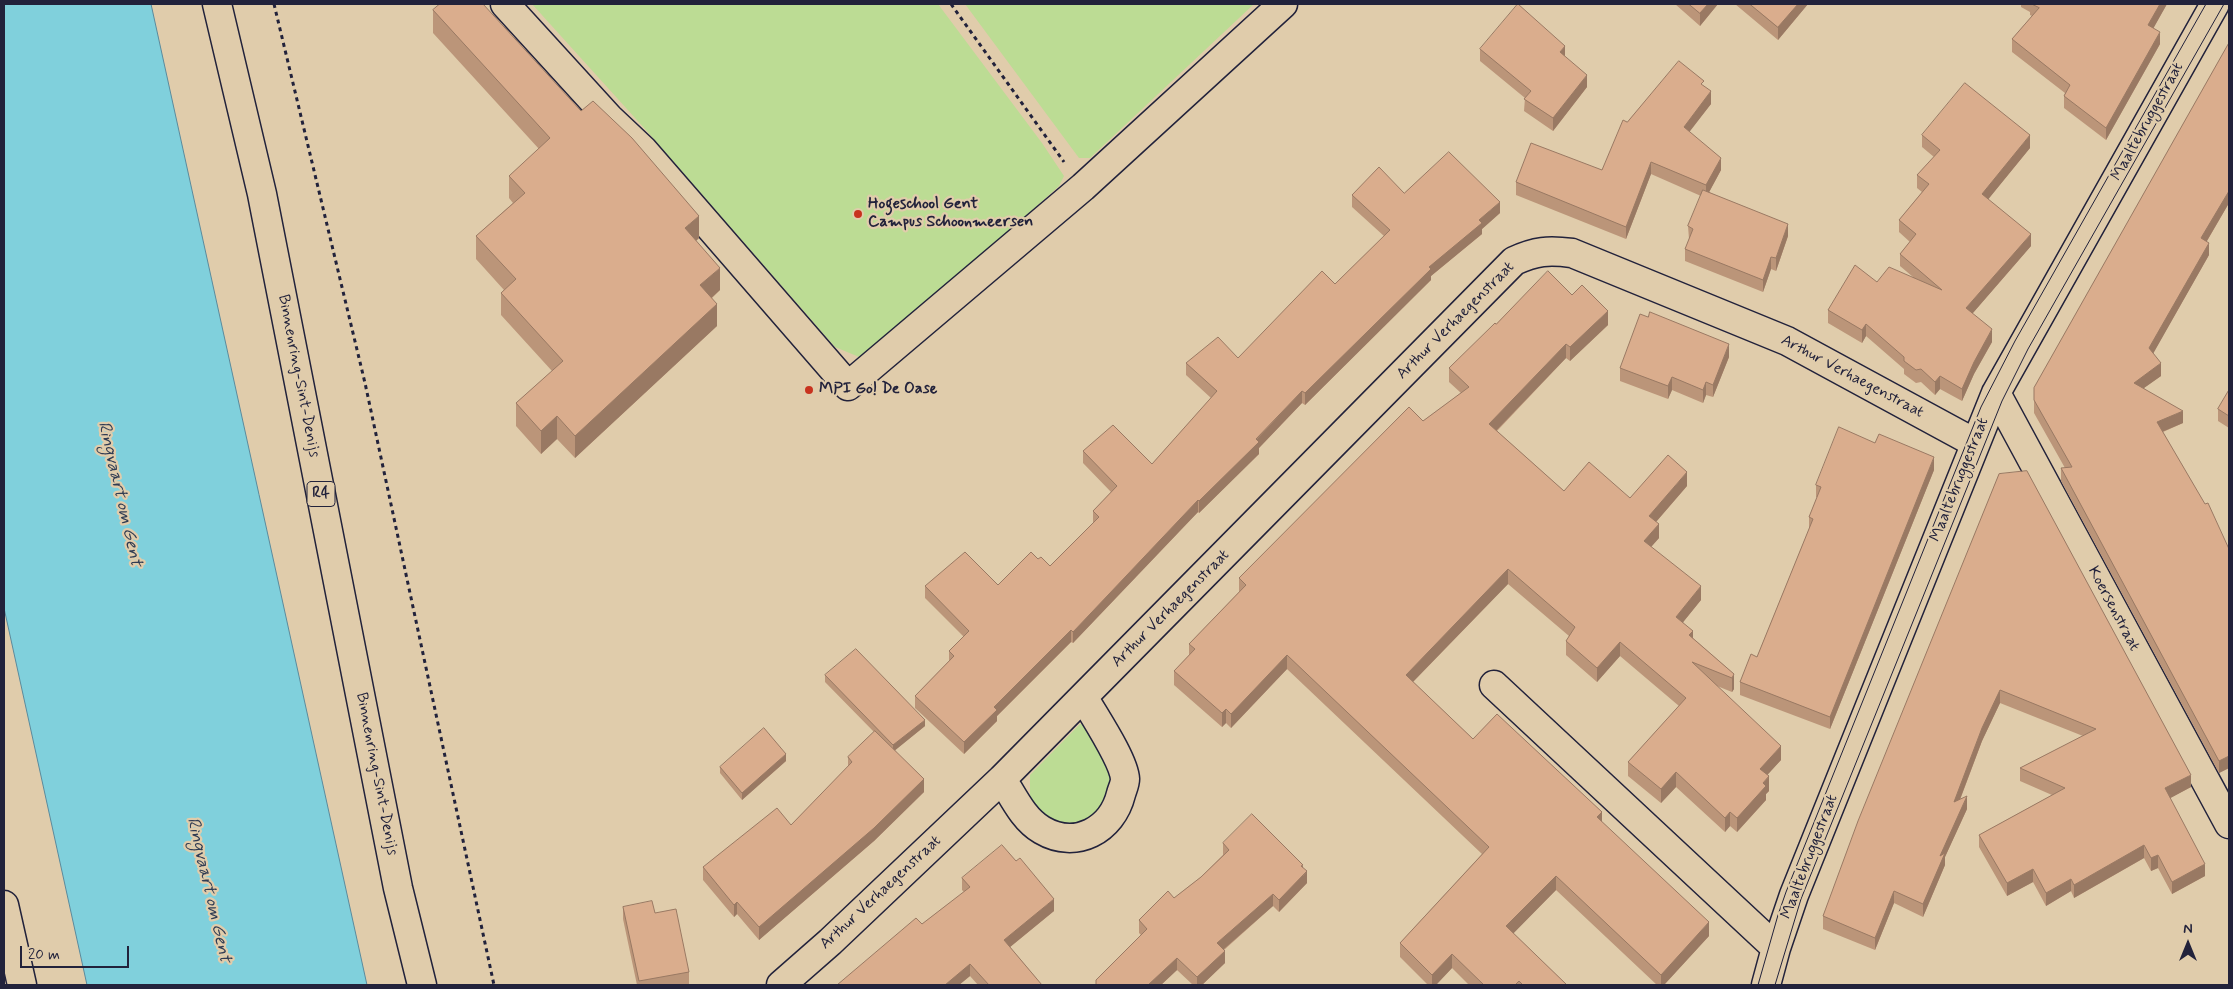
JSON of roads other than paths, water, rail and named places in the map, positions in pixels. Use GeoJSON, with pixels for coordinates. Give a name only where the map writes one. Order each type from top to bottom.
{"type":"FeatureCollection","features":[{"type":"Feature","properties":{"kind":"main road","name":"Binnenring-Sint-Denijs"},"geometry":{"type":"LineString","coordinates":[[217,4],[262,194],[396,878],[422,985]]}},
{"type":"Feature","properties":{"kind":"main road"},"geometry":{"type":"LineString","coordinates":[[505,4],[609,118],[643,150],[848,386],[1083,187],[1283,4]]}},
{"type":"Feature","properties":{"kind":"main road","name":"Maaltebruggestraat"},"geometry":{"type":"LineString","coordinates":[[1766,985],[1776,948],[1797,886],[1996,393],[2215,4]]}},
{"type":"Feature","properties":{"kind":"main road","name":"Arthur Verhaegenstraat"},"geometry":{"type":"LineString","coordinates":[[781,985],[830,942],[1002,779],[1514,261],[1531,253],[1552,250],[1572,254],[1787,341],[1975,443]]}},
{"type":"Feature","properties":{"kind":"main road","name":"Koersenstraat"},"geometry":{"type":"LineString","coordinates":[[1996,393],[2229,824]]}},
{"type":"Feature","properties":{"kind":"main road"},"geometry":{"type":"LineString","coordinates":[[1494,685],[1776,948]]}},
{"type":"Feature","properties":{"kind":"main road"},"geometry":{"type":"LineString","coordinates":[[1002,779],[1027,817],[1041,830],[1058,837],[1077,837],[1095,832],[1110,820],[1119,802],[1125,779],[1116,752],[1084,698]]}},
{"type":"Feature","properties":{"kind":"main road"},"geometry":{"type":"LineString","coordinates":[[4,905],[22,985]]}},
{"type":"Feature","properties":{"kind":"water","name":"Ringvaart om Gent"},"geometry":{"type":"Polygon","coordinates":[[[4,4],[151,4],[367,985],[87,985],[4,608],[4,4]]]}},
{"type":"Feature","properties":{"kind":"tram line"},"geometry":{"type":"LineString","coordinates":[[1758,985],[1786,892],[1981,407],[2015,341],[2206,4]]}},
{"type":"Feature","properties":{"kind":"tram line"},"geometry":{"type":"LineString","coordinates":[[1775,985],[1801,899],[2002,401],[2028,349],[2224,4]]}},
{"type":"Feature","properties":{"kind":"place","name":"Hogeschool Gent Campus Schoonmeersen"},"geometry":{"type":"Point","coordinates":[858,214]}},
{"type":"Feature","properties":{"kind":"place","name":"MPI Go! De Oase"},"geometry":{"type":"Point","coordinates":[809,390]}}]}
